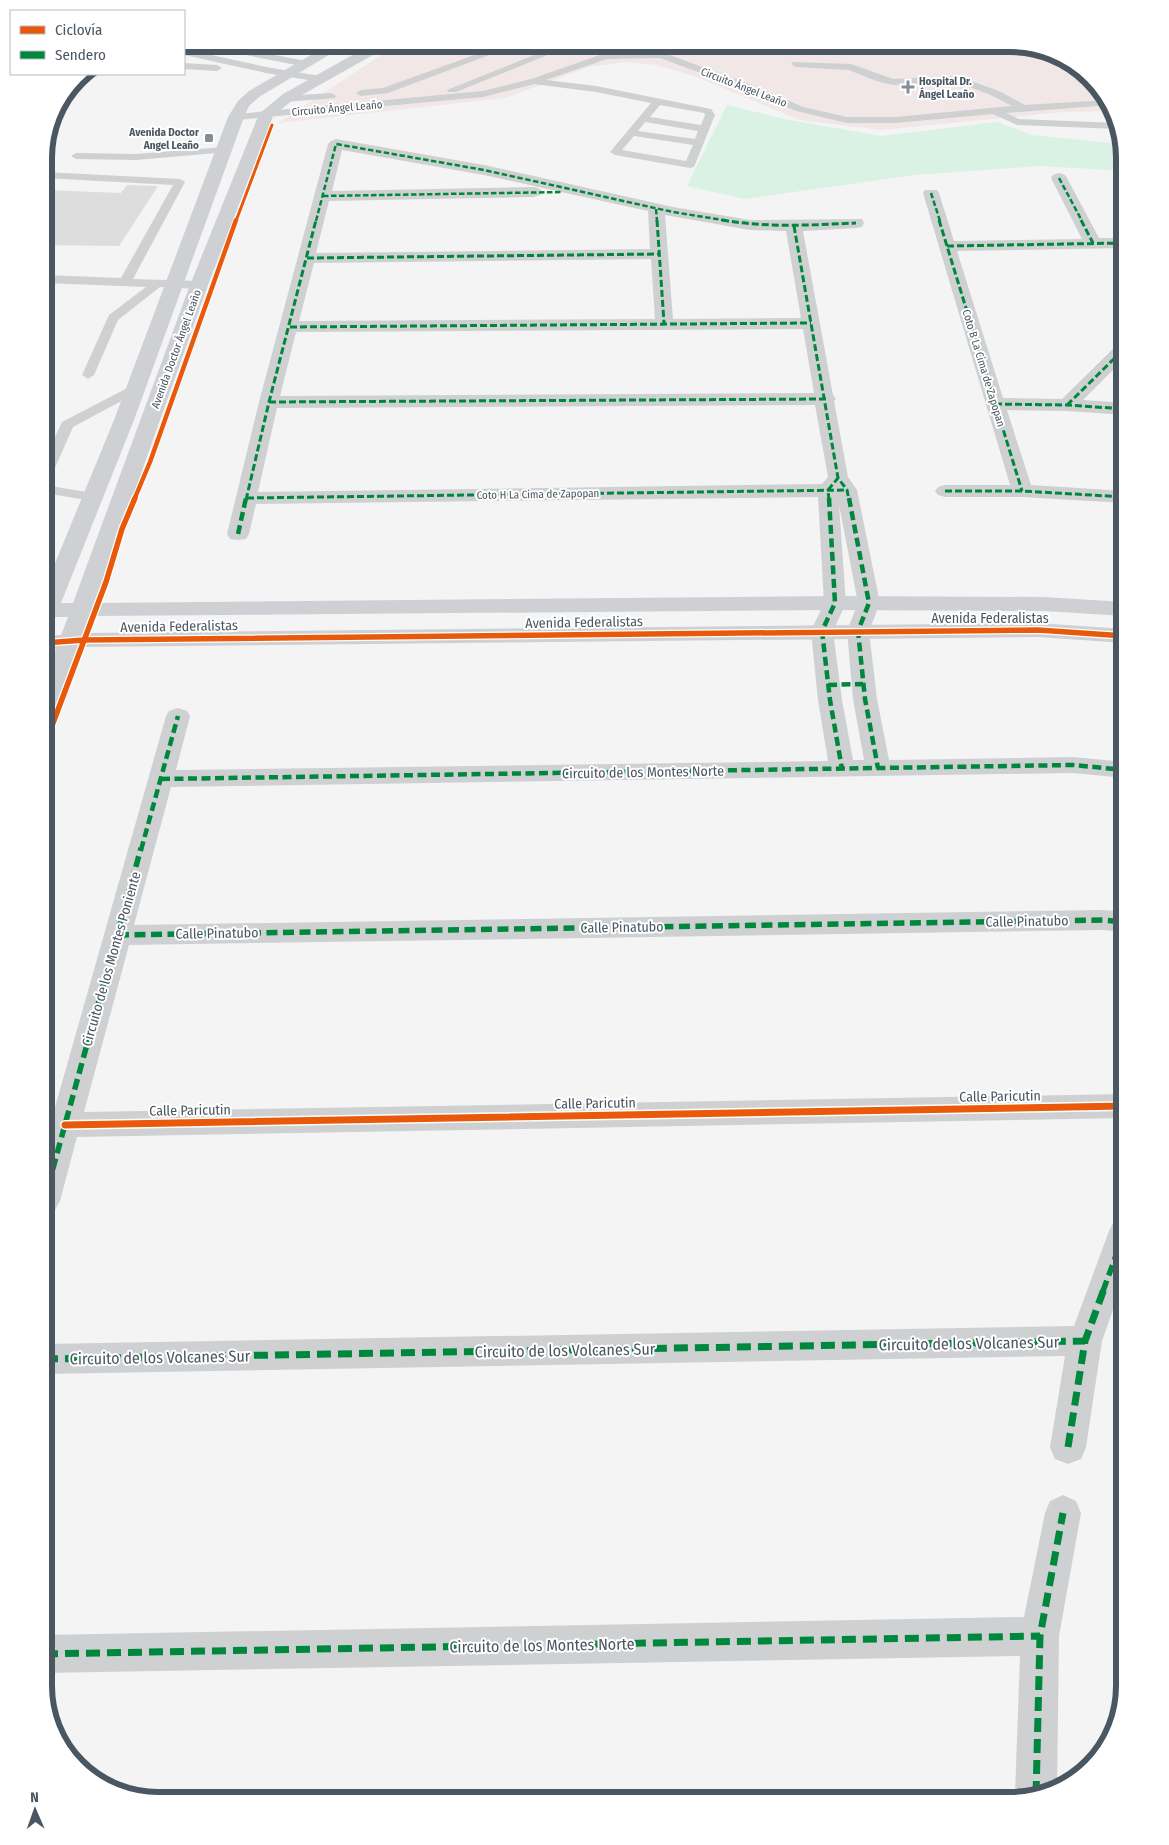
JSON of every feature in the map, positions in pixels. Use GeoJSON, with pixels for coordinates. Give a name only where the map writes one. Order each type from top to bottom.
{"type":"FeatureCollection","features":[{"type":"Feature","properties":{"kind":"street","name":"Avenida Doctor Ángel Leaño"},"geometry":{"type":"LineString","coordinates":[[53,595],[137,387],[167,284],[238,113],[254,94],[326,52]]}},
{"type":"Feature","properties":{"kind":"street"},"geometry":{"type":"LineString","coordinates":[[275,107],[367,52]]}},
{"type":"Feature","properties":{"kind":"street","name":"Avenida Doctor Ángel Leaño"},"geometry":{"type":"LineString","coordinates":[[53,689],[199,284],[275,107]]}},
{"type":"Feature","properties":{"kind":"street"},"geometry":{"type":"LineString","coordinates":[[238,534],[269,402],[308,258],[336,144],[484,170],[656,209],[750,225],[794,226],[856,223]]}},
{"type":"Feature","properties":{"kind":"street"},"geometry":{"type":"LineString","coordinates":[[1059,178],[1093,243]]}},
{"type":"Feature","properties":{"kind":"street"},"geometry":{"type":"LineString","coordinates":[[323,196],[579,192]]}},
{"type":"Feature","properties":{"kind":"street","name":"Coto B La Cima de Zapopan"},"geometry":{"type":"LineString","coordinates":[[931,193],[1022,491]]}},
{"type":"Feature","properties":{"kind":"street"},"geometry":{"type":"LineString","coordinates":[[656,209],[664,323]]}},
{"type":"Feature","properties":{"kind":"street"},"geometry":{"type":"LineString","coordinates":[[794,226],[826,399],[837,486],[869,603],[858,631],[863,684],[878,768]]}},
{"type":"Feature","properties":{"kind":"street"},"geometry":{"type":"LineString","coordinates":[[947,246],[1116,243]]}},
{"type":"Feature","properties":{"kind":"street"},"geometry":{"type":"LineString","coordinates":[[308,258],[660,254]]}},
{"type":"Feature","properties":{"kind":"street"},"geometry":{"type":"LineString","coordinates":[[290,327],[812,322]]}},
{"type":"Feature","properties":{"kind":"street"},"geometry":{"type":"LineString","coordinates":[[1067,405],[1116,357]]}},
{"type":"Feature","properties":{"kind":"street"},"geometry":{"type":"LineString","coordinates":[[269,402],[826,399]]}},
{"type":"Feature","properties":{"kind":"street"},"geometry":{"type":"LineString","coordinates":[[995,404],[1067,405],[1116,408]]}},
{"type":"Feature","properties":{"kind":"street"},"geometry":{"type":"LineString","coordinates":[[837,486],[835,603],[822,632],[828,685],[842,769]]}},
{"type":"Feature","properties":{"kind":"street","name":"Coto H La Cima de Zapopan"},"geometry":{"type":"LineString","coordinates":[[247,498],[837,486]]}},
{"type":"Feature","properties":{"kind":"street"},"geometry":{"type":"LineString","coordinates":[[945,491],[1022,491],[1116,496]]}},
{"type":"Feature","properties":{"kind":"street","name":"Avenida Federalistas"},"geometry":{"type":"LineString","coordinates":[[53,613],[81,609],[835,603],[1044,604],[1116,608]]}},
{"type":"Feature","properties":{"kind":"street","name":"Avenida Federalistas"},"geometry":{"type":"LineString","coordinates":[[53,642],[70,640],[858,631],[1038,630],[1116,635]]}},
{"type":"Feature","properties":{"kind":"street"},"geometry":{"type":"LineString","coordinates":[[828,685],[863,684]]}},
{"type":"Feature","properties":{"kind":"street","name":"Circuito de los Montes Poniente"},"geometry":{"type":"LineString","coordinates":[[52,1171],[178,716]]}},
{"type":"Feature","properties":{"kind":"street","name":"Circuito de los Montes Norte"},"geometry":{"type":"LineString","coordinates":[[161,779],[1073,765],[1116,769]]}},
{"type":"Feature","properties":{"kind":"street","name":"Calle Pinatubo"},"geometry":{"type":"LineString","coordinates":[[118,934],[1116,921]]}},
{"type":"Feature","properties":{"kind":"street","name":"Calle Paricutin"},"geometry":{"type":"LineString","coordinates":[[65,1125],[1116,1106]]}},
{"type":"Feature","properties":{"kind":"street"},"geometry":{"type":"LineString","coordinates":[[1068,1447],[1071,1419],[1085,1342],[1116,1256]]}},
{"type":"Feature","properties":{"kind":"street","name":"Circuito de los Volcanes Sur"},"geometry":{"type":"LineString","coordinates":[[52,1359],[1085,1342]]}},
{"type":"Feature","properties":{"kind":"street"},"geometry":{"type":"LineString","coordinates":[[1036,1789],[1040,1636],[1063,1513]]}},
{"type":"Feature","properties":{"kind":"street","name":"Circuito de los Montes Norte"},"geometry":{"type":"LineString","coordinates":[[52,1654],[1040,1636]]}},
{"type":"Feature","properties":{"kind":"lane"},"geometry":{"type":"LineString","coordinates":[[258,52],[306,64]]}},
{"type":"Feature","properties":{"kind":"lane"},"geometry":{"type":"LineString","coordinates":[[275,107],[344,95],[384,91],[491,52]]}},
{"type":"Feature","properties":{"kind":"lane"},"geometry":{"type":"LineString","coordinates":[[447,93],[549,52]]}},
{"type":"Feature","properties":{"kind":"lane"},"geometry":{"type":"LineString","coordinates":[[275,107],[447,93],[497,86],[586,52]]}},
{"type":"Feature","properties":{"kind":"lane"},"geometry":{"type":"LineString","coordinates":[[185,53],[203,55],[232,66]]}},
{"type":"Feature","properties":{"kind":"lane","name":"Circuito Ángel Leaño"},"geometry":{"type":"LineString","coordinates":[[238,113],[275,107],[483,94],[534,81],[590,75],[606,56],[636,54],[661,55],[748,87],[800,109],[847,120],[895,120],[994,110],[1101,103]]}},
{"type":"Feature","properties":{"kind":"lane"},"geometry":{"type":"LineString","coordinates":[[796,64],[851,67],[879,79],[893,82],[957,79],[994,93],[1023,108]]}},
{"type":"Feature","properties":{"kind":"lane"},"geometry":{"type":"LineString","coordinates":[[185,66],[232,66],[320,79]]}},
{"type":"Feature","properties":{"kind":"lane"},"geometry":{"type":"LineString","coordinates":[[534,81],[590,75],[658,101],[707,111],[710,115],[690,165],[615,152],[658,101]]}},
{"type":"Feature","properties":{"kind":"lane"},"geometry":{"type":"LineString","coordinates":[[384,91],[392,98]]}},
{"type":"Feature","properties":{"kind":"lane"},"geometry":{"type":"LineString","coordinates":[[994,110],[1028,127],[1113,134]]}},
{"type":"Feature","properties":{"kind":"lane"},"geometry":{"type":"LineString","coordinates":[[644,119],[705,129]]}},
{"type":"Feature","properties":{"kind":"lane"},"geometry":{"type":"LineString","coordinates":[[1017,122],[1111,126]]}},
{"type":"Feature","properties":{"kind":"lane"},"geometry":{"type":"LineString","coordinates":[[632,133],[699,143]]}},
{"type":"Feature","properties":{"kind":"lane"},"geometry":{"type":"LineString","coordinates":[[76,156],[136,157],[224,150]]}},
{"type":"Feature","properties":{"kind":"lane"},"geometry":{"type":"LineString","coordinates":[[53,175],[180,182],[125,282]]}},
{"type":"Feature","properties":{"kind":"lane"},"geometry":{"type":"LineString","coordinates":[[53,279],[199,284]]}},
{"type":"Feature","properties":{"kind":"lane"},"geometry":{"type":"LineString","coordinates":[[88,375],[113,318],[167,284]]}},
{"type":"Feature","properties":{"kind":"lane"},"geometry":{"type":"LineString","coordinates":[[53,457],[67,425],[137,387]]}},
{"type":"Feature","properties":{"kind":"lane"},"geometry":{"type":"LineString","coordinates":[[53,490],[93,497]]}},
{"type":"Feature","properties":{"kind":"shaded area","name":"Hospital Dr. Ángel Leaño"},"geometry":{"type":"Polygon","coordinates":[[[385,52],[1017,53],[1044,58],[1069,70],[1090,89],[1106,111],[1063,112],[881,130],[800,120],[694,76],[656,65],[626,62],[589,67],[505,98],[278,123],[385,52]]]}},
{"type":"Feature","properties":{"kind":"green space"},"geometry":{"type":"Polygon","coordinates":[[[727,105],[784,119],[881,136],[997,122],[1032,135],[1115,143],[1116,152],[1116,170],[1041,166],[914,175],[745,199],[687,186],[727,105]]]}},
{"type":"Feature","properties":{"kind":"building"},"geometry":{"type":"Polygon","coordinates":[[[127,185],[158,186],[119,246],[53,245],[53,190],[121,193],[127,185]]]}},
{"type":"Feature","properties":{"kind":"marked path"},"geometry":{"type":"LineString","coordinates":[[238,534],[269,402],[336,144],[484,170],[673,212],[750,225],[794,226],[856,223]]}},
{"type":"Feature","properties":{"kind":"marked path"},"geometry":{"type":"LineString","coordinates":[[1059,178],[1093,243]]}},
{"type":"Feature","properties":{"kind":"marked path"},"geometry":{"type":"LineString","coordinates":[[323,196],[563,192]]}},
{"type":"Feature","properties":{"kind":"marked path"},"geometry":{"type":"LineString","coordinates":[[931,193],[1022,491]]}},
{"type":"Feature","properties":{"kind":"marked path"},"geometry":{"type":"LineString","coordinates":[[656,209],[664,323]]}},
{"type":"Feature","properties":{"kind":"marked path"},"geometry":{"type":"LineString","coordinates":[[794,226],[838,478],[847,490],[869,603],[858,631],[865,699],[878,768]]}},
{"type":"Feature","properties":{"kind":"marked path"},"geometry":{"type":"LineString","coordinates":[[947,246],[1116,243]]}},
{"type":"Feature","properties":{"kind":"marked path"},"geometry":{"type":"LineString","coordinates":[[307,258],[660,254]]}},
{"type":"Feature","properties":{"kind":"marked path"},"geometry":{"type":"LineString","coordinates":[[290,327],[811,323]]}},
{"type":"Feature","properties":{"kind":"marked path"},"geometry":{"type":"LineString","coordinates":[[1067,405],[1116,357]]}},
{"type":"Feature","properties":{"kind":"marked path"},"geometry":{"type":"LineString","coordinates":[[269,402],[826,399]]}},
{"type":"Feature","properties":{"kind":"marked path"},"geometry":{"type":"LineString","coordinates":[[995,404],[1067,405],[1116,408]]}},
{"type":"Feature","properties":{"kind":"marked path"},"geometry":{"type":"LineString","coordinates":[[838,478],[828,490],[835,603],[822,631],[830,700],[842,769]]}},
{"type":"Feature","properties":{"kind":"marked path"},"geometry":{"type":"LineString","coordinates":[[247,498],[847,490]]}},
{"type":"Feature","properties":{"kind":"marked path"},"geometry":{"type":"LineString","coordinates":[[945,491],[1022,491],[1116,496]]}},
{"type":"Feature","properties":{"kind":"marked path"},"geometry":{"type":"LineString","coordinates":[[828,685],[863,684]]}},
{"type":"Feature","properties":{"kind":"marked path"},"geometry":{"type":"LineString","coordinates":[[52,1171],[178,716]]}},
{"type":"Feature","properties":{"kind":"marked path"},"geometry":{"type":"LineString","coordinates":[[161,779],[1073,765],[1116,769]]}},
{"type":"Feature","properties":{"kind":"marked path"},"geometry":{"type":"LineString","coordinates":[[118,935],[1116,921]]}},
{"type":"Feature","properties":{"kind":"marked path"},"geometry":{"type":"LineString","coordinates":[[1068,1447],[1085,1341],[1116,1256]]}},
{"type":"Feature","properties":{"kind":"marked path"},"geometry":{"type":"LineString","coordinates":[[52,1359],[1085,1341]]}},
{"type":"Feature","properties":{"kind":"marked path"},"geometry":{"type":"LineString","coordinates":[[1036,1789],[1040,1636],[1063,1513]]}},
{"type":"Feature","properties":{"kind":"marked path"},"geometry":{"type":"LineString","coordinates":[[52,1654],[1040,1636]]}},
{"type":"Feature","properties":{"kind":"cycle path"},"geometry":{"type":"LineString","coordinates":[[53,724],[106,582],[122,529],[150,462],[212,285],[272,125]]}},
{"type":"Feature","properties":{"kind":"cycle path"},"geometry":{"type":"LineString","coordinates":[[53,642],[84,640],[1038,630],[1116,635]]}},
{"type":"Feature","properties":{"kind":"cycle path"},"geometry":{"type":"LineString","coordinates":[[65,1125],[1116,1106]]}},
{"type":"Feature","properties":{"kind":"place","name":"Hospital Dr. Ángel Leaño"},"geometry":{"type":"Point","coordinates":[908,87]}},
{"type":"Feature","properties":{"kind":"place","name":"Avenida Doctor Angel Leaño"},"geometry":{"type":"Point","coordinates":[209,138]}}]}
